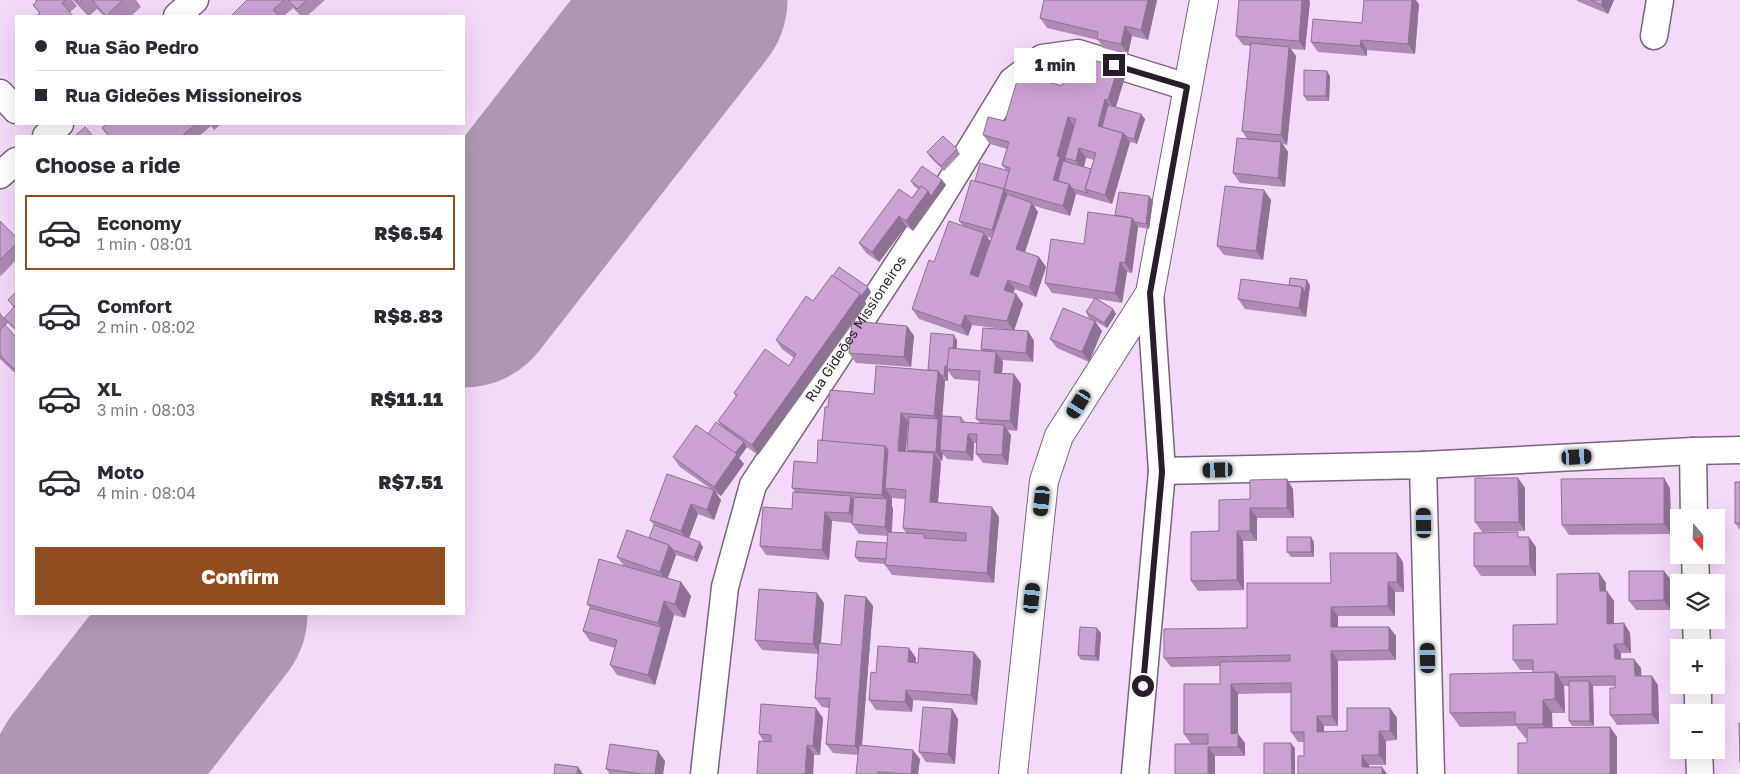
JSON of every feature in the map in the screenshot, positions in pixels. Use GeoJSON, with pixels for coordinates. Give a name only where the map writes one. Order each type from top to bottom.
{"type":"FeatureCollection","features":[{"type":"Feature","properties":{"kind":"street"},"geometry":{"type":"LineString","coordinates":[[179,15],[195,0]]}},
{"type":"Feature","properties":{"kind":"street"},"geometry":{"type":"LineString","coordinates":[[1135,774],[1162,472],[1150,293],[1204,0]]}},
{"type":"Feature","properties":{"kind":"street"},"geometry":{"type":"LineString","coordinates":[[1654,36],[1660,0]]}},
{"type":"Feature","properties":{"kind":"street","name":"Rua Gideões Missioneiros"},"geometry":{"type":"LineString","coordinates":[[704,774],[725,588],[753,485],[929,217],[1012,81],[1042,58],[1078,53],[1187,87]]}},
{"type":"Feature","properties":{"kind":"street"},"geometry":{"type":"LineString","coordinates":[[0,93],[15,109]]}},
{"type":"Feature","properties":{"kind":"street"},"geometry":{"type":"LineString","coordinates":[[30,125],[39,135]]}},
{"type":"Feature","properties":{"kind":"street"},"geometry":{"type":"LineString","coordinates":[[47,135],[59,125]]}},
{"type":"Feature","properties":{"kind":"street"},"geometry":{"type":"LineString","coordinates":[[0,175],[15,162]]}},
{"type":"Feature","properties":{"kind":"street"},"geometry":{"type":"LineString","coordinates":[[1013,774],[1044,481],[1059,436],[1150,293]]}},
{"type":"Feature","properties":{"kind":"street"},"geometry":{"type":"LineString","coordinates":[[1162,472],[1423,465],[1740,450]]}},
{"type":"Feature","properties":{"kind":"street"},"geometry":{"type":"LineString","coordinates":[[1693,451],[1694,509]]}},
{"type":"Feature","properties":{"kind":"street"},"geometry":{"type":"LineString","coordinates":[[1423,465],[1431,774]]}},
{"type":"Feature","properties":{"kind":"street"},"geometry":{"type":"LineString","coordinates":[[1699,759],[1700,774]]}},
{"type":"Feature","properties":{"kind":"building"},"geometry":{"type":"Polygon","coordinates":[[[66,0],[62,3],[72,15],[37,15],[40,13],[33,5],[37,1],[66,0]]]}},
{"type":"Feature","properties":{"kind":"building"},"geometry":{"type":"Polygon","coordinates":[[[92,0],[123,0],[107,15],[92,0]]]}},
{"type":"Feature","properties":{"kind":"building"},"geometry":{"type":"Polygon","coordinates":[[[247,0],[284,0],[273,10],[278,15],[232,15],[247,0]]]}},
{"type":"Feature","properties":{"kind":"building"},"geometry":{"type":"Polygon","coordinates":[[[288,0],[307,0],[297,9],[288,0]]]}},
{"type":"Feature","properties":{"kind":"building"},"geometry":{"type":"Polygon","coordinates":[[[1044,0],[1148,0],[1141,30],[1125,26],[1121,44],[1097,39],[1098,32],[1040,18],[1044,0]]]}},
{"type":"Feature","properties":{"kind":"building"},"geometry":{"type":"Polygon","coordinates":[[[1239,0],[1302,0],[1299,41],[1236,36],[1239,0]]]}},
{"type":"Feature","properties":{"kind":"building"},"geometry":{"type":"Polygon","coordinates":[[[1364,0],[1412,0],[1408,44],[1361,40],[1360,46],[1311,42],[1313,19],[1362,23],[1364,0]]]}},
{"type":"Feature","properties":{"kind":"building"},"geometry":{"type":"Polygon","coordinates":[[[1591,0],[1603,0],[1601,5],[1591,0]]]}},
{"type":"Feature","properties":{"kind":"building"},"geometry":{"type":"Polygon","coordinates":[[[1251,43],[1289,47],[1281,135],[1242,131],[1251,43]]]}},
{"type":"Feature","properties":{"kind":"building"},"geometry":{"type":"Polygon","coordinates":[[[1071,54],[1118,67],[1108,100],[1105,99],[1098,126],[1123,133],[1105,195],[1085,189],[1096,153],[1079,148],[1076,161],[1065,158],[1076,119],[1068,117],[1057,156],[1060,157],[1053,180],[1069,184],[1063,206],[1004,189],[1010,168],[1002,165],[1009,142],[983,135],[988,117],[1005,121],[1019,74],[1062,86],[1071,54]]]}},
{"type":"Feature","properties":{"kind":"building"},"geometry":{"type":"Polygon","coordinates":[[[1304,70],[1327,71],[1326,96],[1304,96],[1304,70]]]}},
{"type":"Feature","properties":{"kind":"building"},"geometry":{"type":"Polygon","coordinates":[[[1108,105],[1141,114],[1134,139],[1127,137],[1123,133],[1102,127],[1108,105]]]}},
{"type":"Feature","properties":{"kind":"building"},"geometry":{"type":"Polygon","coordinates":[[[105,125],[195,125],[183,135],[108,135],[102,128],[105,125]]]}},
{"type":"Feature","properties":{"kind":"building"},"geometry":{"type":"Polygon","coordinates":[[[85,127],[92,135],[76,135],[85,127]]]}},
{"type":"Feature","properties":{"kind":"building"},"geometry":{"type":"Polygon","coordinates":[[[943,136],[957,149],[941,166],[927,152],[943,136]]]}},
{"type":"Feature","properties":{"kind":"building"},"geometry":{"type":"Polygon","coordinates":[[[1237,138],[1281,142],[1278,178],[1233,173],[1237,138]]]}},
{"type":"Feature","properties":{"kind":"building"},"geometry":{"type":"Polygon","coordinates":[[[1063,161],[1091,169],[1085,189],[1088,193],[1073,189],[1069,184],[1058,181],[1063,161]]]}},
{"type":"Feature","properties":{"kind":"building"},"geometry":{"type":"Polygon","coordinates":[[[980,163],[1009,171],[1004,189],[975,181],[980,163]]]}},
{"type":"Feature","properties":{"kind":"building"},"geometry":{"type":"Polygon","coordinates":[[[922,166],[942,180],[931,196],[928,191],[911,181],[922,166]]]}},
{"type":"Feature","properties":{"kind":"building"},"geometry":{"type":"Polygon","coordinates":[[[971,180],[1004,189],[992,230],[959,221],[971,180]]]}},
{"type":"Feature","properties":{"kind":"building"},"geometry":{"type":"Polygon","coordinates":[[[921,186],[928,191],[906,221],[899,216],[872,252],[859,243],[899,189],[912,198],[921,186]]]}},
{"type":"Feature","properties":{"kind":"building"},"geometry":{"type":"Polygon","coordinates":[[[1225,186],[1264,190],[1256,251],[1217,246],[1225,186]]]}},
{"type":"Feature","properties":{"kind":"building"},"geometry":{"type":"Polygon","coordinates":[[[1119,192],[1149,196],[1146,224],[1135,222],[1132,218],[1115,215],[1119,192]]]}},
{"type":"Feature","properties":{"kind":"building"},"geometry":{"type":"Polygon","coordinates":[[[1007,194],[1032,203],[1016,249],[1039,257],[1029,287],[1008,280],[1004,290],[1016,294],[1007,321],[965,315],[961,326],[912,309],[929,260],[934,262],[949,221],[984,233],[970,274],[978,277],[1007,194]]]}},
{"type":"Feature","properties":{"kind":"building"},"geometry":{"type":"Polygon","coordinates":[[[1088,212],[1132,218],[1125,263],[1120,262],[1115,293],[1045,283],[1051,239],[1084,244],[1088,212]]]}},
{"type":"Feature","properties":{"kind":"building"},"geometry":{"type":"Polygon","coordinates":[[[0,221],[15,236],[15,245],[0,260],[0,221]]]}},
{"type":"Feature","properties":{"kind":"building"},"geometry":{"type":"Polygon","coordinates":[[[839,267],[868,287],[861,296],[833,276],[839,267]]]}},
{"type":"Feature","properties":{"kind":"building"},"geometry":{"type":"Polygon","coordinates":[[[832,275],[860,294],[752,445],[718,421],[737,395],[734,393],[765,349],[789,366],[796,354],[776,340],[806,296],[813,301],[832,275]]]}},
{"type":"Feature","properties":{"kind":"building"},"geometry":{"type":"Polygon","coordinates":[[[1290,278],[1307,280],[1305,292],[1302,287],[1289,285],[1290,278]]]}},
{"type":"Feature","properties":{"kind":"building"},"geometry":{"type":"Polygon","coordinates":[[[1241,279],[1302,287],[1299,308],[1238,299],[1241,279]]]}},
{"type":"Feature","properties":{"kind":"building"},"geometry":{"type":"Polygon","coordinates":[[[15,293],[15,307],[8,300],[15,293]]]}},
{"type":"Feature","properties":{"kind":"building"},"geometry":{"type":"Polygon","coordinates":[[[1095,298],[1113,309],[1104,323],[1086,312],[1095,298]]]}},
{"type":"Feature","properties":{"kind":"building"},"geometry":{"type":"Polygon","coordinates":[[[14,307],[15,328],[4,318],[14,307]]]}},
{"type":"Feature","properties":{"kind":"building"},"geometry":{"type":"Polygon","coordinates":[[[1063,308],[1095,321],[1082,352],[1050,339],[1063,308]]]}},
{"type":"Feature","properties":{"kind":"building"},"geometry":{"type":"Polygon","coordinates":[[[852,321],[907,326],[904,357],[849,353],[852,321]]]}},
{"type":"Feature","properties":{"kind":"building"},"geometry":{"type":"Polygon","coordinates":[[[5,325],[15,336],[14,369],[0,355],[0,330],[5,325]]]}},
{"type":"Feature","properties":{"kind":"building"},"geometry":{"type":"Polygon","coordinates":[[[983,328],[1028,331],[1026,353],[981,349],[983,328]]]}},
{"type":"Feature","properties":{"kind":"building"},"geometry":{"type":"Polygon","coordinates":[[[931,333],[954,335],[953,349],[949,348],[948,366],[945,366],[944,376],[938,371],[928,370],[931,333]]]}},
{"type":"Feature","properties":{"kind":"building"},"geometry":{"type":"Polygon","coordinates":[[[949,348],[996,352],[994,373],[1014,374],[1010,421],[976,419],[980,371],[947,369],[949,348]]]}},
{"type":"Feature","properties":{"kind":"building"},"geometry":{"type":"Polygon","coordinates":[[[876,366],[938,371],[934,416],[901,413],[898,451],[934,453],[930,502],[992,507],[987,573],[885,565],[888,532],[924,534],[924,538],[966,541],[966,533],[903,528],[906,490],[885,488],[888,450],[885,446],[822,441],[825,407],[828,407],[830,390],[874,394],[876,366]]]}},
{"type":"Feature","properties":{"kind":"building"},"geometry":{"type":"Polygon","coordinates":[[[942,416],[961,417],[961,422],[1004,425],[1002,455],[976,454],[977,434],[968,434],[966,452],[940,450],[942,416]]]}},
{"type":"Feature","properties":{"kind":"building"},"geometry":{"type":"Polygon","coordinates":[[[909,417],[938,419],[936,452],[907,450],[909,417]]]}},
{"type":"Feature","properties":{"kind":"building"},"geometry":{"type":"Polygon","coordinates":[[[716,422],[744,442],[735,453],[708,434],[716,422]]]}},
{"type":"Feature","properties":{"kind":"building"},"geometry":{"type":"Polygon","coordinates":[[[696,425],[737,454],[714,487],[673,457],[696,425]]]}},
{"type":"Feature","properties":{"kind":"building"},"geometry":{"type":"Polygon","coordinates":[[[818,440],[885,446],[882,495],[792,488],[794,461],[817,463],[818,440]]]}},
{"type":"Feature","properties":{"kind":"building"},"geometry":{"type":"Polygon","coordinates":[[[667,474],[714,490],[707,510],[691,504],[681,531],[650,520],[667,474]]]}},
{"type":"Feature","properties":{"kind":"building"},"geometry":{"type":"Polygon","coordinates":[[[1475,478],[1518,478],[1519,522],[1475,522],[1475,478]]]}},
{"type":"Feature","properties":{"kind":"building"},"geometry":{"type":"Polygon","coordinates":[[[1664,478],[1664,524],[1562,525],[1561,479],[1664,478]]]}},
{"type":"Feature","properties":{"kind":"building"},"geometry":{"type":"Polygon","coordinates":[[[1287,479],[1287,508],[1250,508],[1250,531],[1237,531],[1237,580],[1191,581],[1191,532],[1219,531],[1219,500],[1250,499],[1250,480],[1287,479]]]}},
{"type":"Feature","properties":{"kind":"building"},"geometry":{"type":"Polygon","coordinates":[[[1735,482],[1740,482],[1740,523],[1735,523],[1735,482]]]}},
{"type":"Feature","properties":{"kind":"building"},"geometry":{"type":"Polygon","coordinates":[[[793,492],[851,496],[849,513],[825,512],[822,550],[760,546],[763,507],[792,509],[793,492]]]}},
{"type":"Feature","properties":{"kind":"building"},"geometry":{"type":"Polygon","coordinates":[[[854,497],[887,499],[885,527],[852,524],[854,497]]]}},
{"type":"Feature","properties":{"kind":"building"},"geometry":{"type":"Polygon","coordinates":[[[654,525],[700,542],[694,557],[673,550],[669,545],[649,538],[654,525]]]}},
{"type":"Feature","properties":{"kind":"building"},"geometry":{"type":"Polygon","coordinates":[[[627,530],[669,545],[660,572],[617,557],[627,530]]]}},
{"type":"Feature","properties":{"kind":"building"},"geometry":{"type":"Polygon","coordinates":[[[1518,532],[1518,537],[1529,537],[1530,566],[1474,566],[1474,533],[1518,532]]]}},
{"type":"Feature","properties":{"kind":"building"},"geometry":{"type":"Polygon","coordinates":[[[1287,537],[1311,537],[1311,552],[1287,552],[1287,537]]]}},
{"type":"Feature","properties":{"kind":"building"},"geometry":{"type":"Polygon","coordinates":[[[857,541],[887,543],[886,559],[855,557],[857,541]]]}},
{"type":"Feature","properties":{"kind":"building"},"geometry":{"type":"Polygon","coordinates":[[[1330,553],[1397,553],[1397,582],[1388,582],[1388,606],[1331,607],[1331,627],[1389,627],[1389,650],[1331,651],[1332,716],[1317,716],[1317,732],[1347,731],[1347,708],[1390,708],[1390,731],[1379,731],[1379,755],[1362,755],[1362,767],[1382,767],[1382,774],[1298,774],[1298,756],[1304,756],[1304,732],[1291,732],[1291,683],[1231,684],[1231,734],[1238,733],[1238,747],[1208,747],[1208,774],[1175,774],[1175,744],[1208,744],[1208,734],[1184,734],[1184,684],[1220,684],[1220,662],[1290,661],[1290,655],[1164,658],[1164,629],[1247,628],[1247,583],[1331,583],[1330,553]]]}},
{"type":"Feature","properties":{"kind":"building"},"geometry":{"type":"Polygon","coordinates":[[[599,559],[681,582],[675,604],[664,601],[658,623],[587,604],[599,559]]]}},
{"type":"Feature","properties":{"kind":"building"},"geometry":{"type":"Polygon","coordinates":[[[1629,571],[1664,571],[1664,600],[1629,601],[1629,571]]]}},
{"type":"Feature","properties":{"kind":"building"},"geometry":{"type":"Polygon","coordinates":[[[1599,573],[1600,591],[1607,591],[1607,624],[1624,623],[1624,644],[1614,644],[1615,659],[1634,659],[1635,676],[1652,676],[1652,714],[1610,715],[1610,688],[1615,688],[1615,676],[1558,677],[1558,674],[1555,672],[1533,673],[1533,660],[1513,660],[1513,625],[1557,624],[1557,574],[1599,573]]]}},
{"type":"Feature","properties":{"kind":"building"},"geometry":{"type":"Polygon","coordinates":[[[759,589],[817,593],[813,644],[755,640],[759,589]]]}},
{"type":"Feature","properties":{"kind":"building"},"geometry":{"type":"Polygon","coordinates":[[[845,595],[866,597],[855,746],[826,744],[830,698],[815,698],[819,643],[841,645],[845,595]]]}},
{"type":"Feature","properties":{"kind":"building"},"geometry":{"type":"Polygon","coordinates":[[[590,608],[661,627],[648,675],[610,665],[617,640],[583,631],[590,608]]]}},
{"type":"Feature","properties":{"kind":"building"},"geometry":{"type":"Polygon","coordinates":[[[1080,627],[1097,628],[1095,656],[1078,655],[1080,627]]]}},
{"type":"Feature","properties":{"kind":"building"},"geometry":{"type":"Polygon","coordinates":[[[878,646],[909,648],[908,662],[918,663],[919,648],[974,652],[971,695],[906,690],[905,702],[869,700],[871,672],[876,673],[878,646]]]}},
{"type":"Feature","properties":{"kind":"building"},"geometry":{"type":"Polygon","coordinates":[[[1555,672],[1555,699],[1543,700],[1543,724],[1515,724],[1515,712],[1450,713],[1450,674],[1555,672]]]}},
{"type":"Feature","properties":{"kind":"building"},"geometry":{"type":"Polygon","coordinates":[[[1569,681],[1589,681],[1590,721],[1569,721],[1569,681]]]}},
{"type":"Feature","properties":{"kind":"building"},"geometry":{"type":"Polygon","coordinates":[[[761,704],[816,708],[813,746],[807,745],[805,774],[757,774],[759,741],[771,742],[771,735],[759,734],[761,704]]]}},
{"type":"Feature","properties":{"kind":"building"},"geometry":{"type":"Polygon","coordinates":[[[923,707],[952,709],[948,754],[919,752],[923,707]]]}},
{"type":"Feature","properties":{"kind":"building"},"geometry":{"type":"Polygon","coordinates":[[[1739,723],[1740,723],[1740,763],[1739,723]]]}},
{"type":"Feature","properties":{"kind":"building"},"geometry":{"type":"Polygon","coordinates":[[[1610,727],[1610,774],[1518,774],[1518,743],[1527,743],[1527,728],[1610,727]]]}},
{"type":"Feature","properties":{"kind":"building"},"geometry":{"type":"Polygon","coordinates":[[[1264,743],[1291,743],[1292,774],[1264,774],[1264,743]]]}},
{"type":"Feature","properties":{"kind":"building"},"geometry":{"type":"Polygon","coordinates":[[[610,744],[658,751],[655,774],[606,769],[610,744]]]}},
{"type":"Feature","properties":{"kind":"building"},"geometry":{"type":"Polygon","coordinates":[[[859,745],[913,750],[911,774],[878,772],[878,774],[856,774],[859,745]]]}},
{"type":"Feature","properties":{"kind":"building"},"geometry":{"type":"Polygon","coordinates":[[[555,764],[578,767],[577,774],[554,774],[555,764]]]}},
{"type":"Feature","properties":{"kind":"runway"},"geometry":{"type":"LineString","coordinates":[[465,291],[692,0]]}},
{"type":"Feature","properties":{"kind":"runway"},"geometry":{"type":"LineString","coordinates":[[87,774],[211,615]]}},
{"type":"Feature","properties":{"kind":"route"},"geometry":{"type":"LineString","coordinates":[[1114,65],[1187,87],[1150,293],[1162,472],[1143,686]]}}]}
